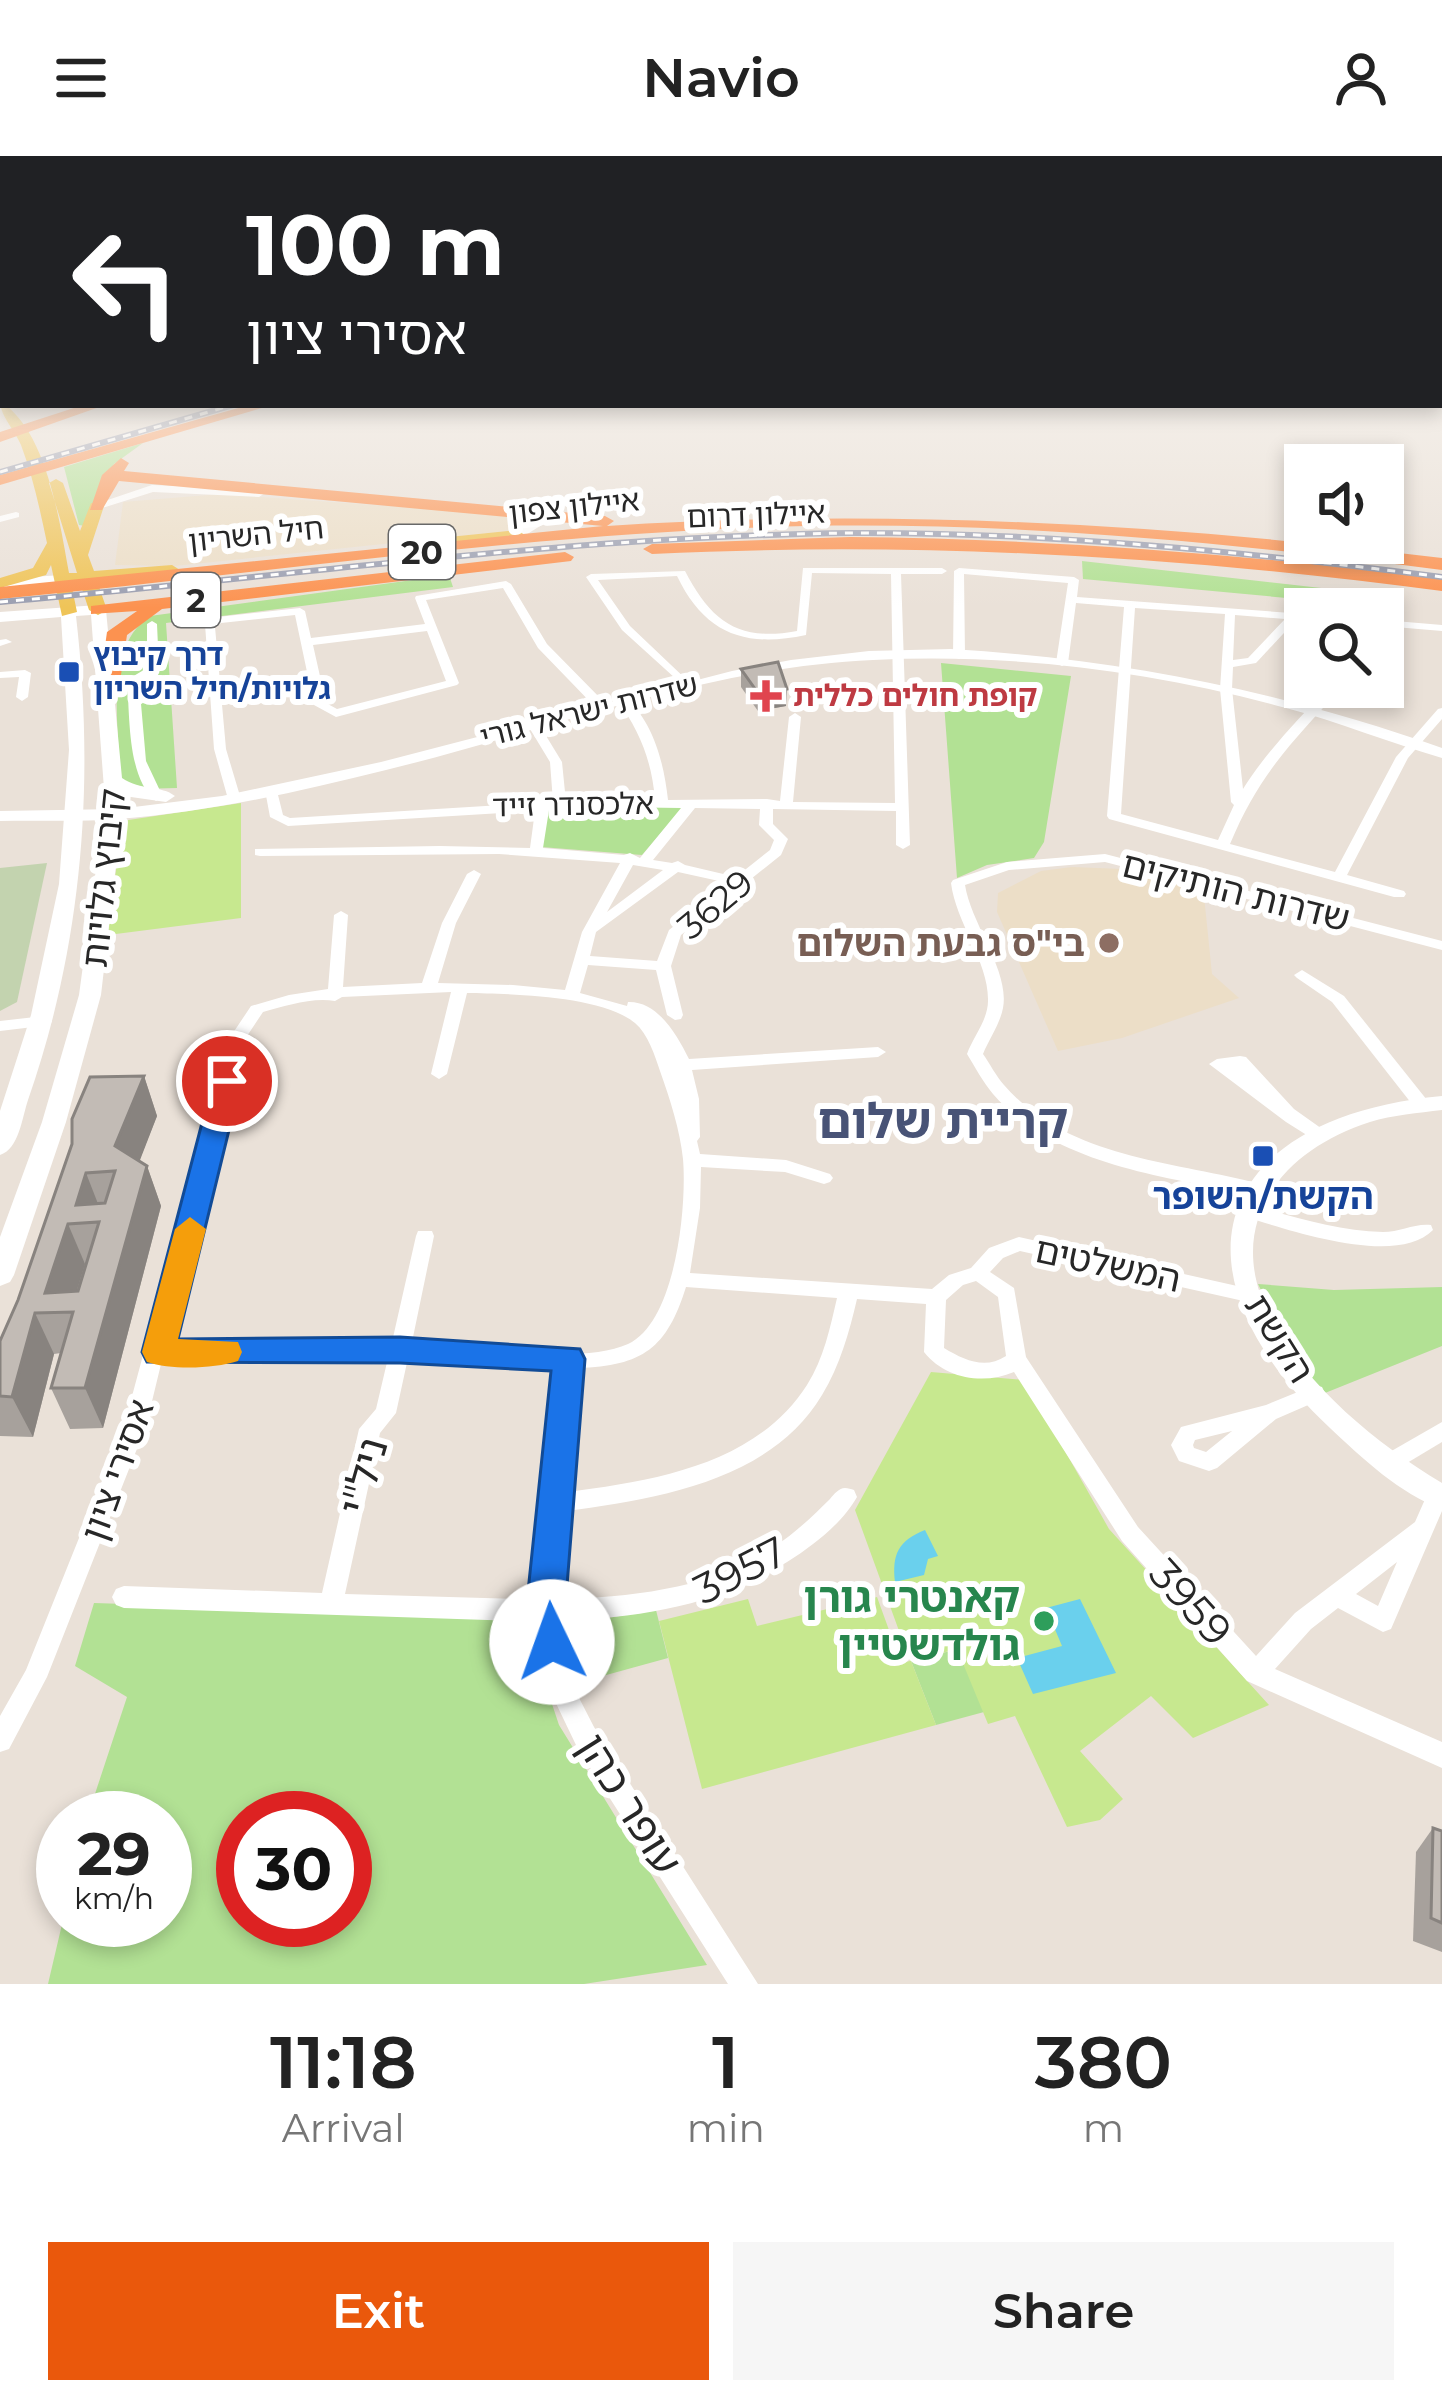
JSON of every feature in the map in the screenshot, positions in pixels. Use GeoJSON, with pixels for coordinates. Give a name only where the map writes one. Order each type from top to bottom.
{"type":"FeatureCollection","features":[{"type":"Feature","properties":{"kind":"highway"},"geometry":{"type":"LineString","coordinates":[[0,486],[158,437]]}},
{"type":"Feature","properties":{"kind":"highway"},"geometry":{"type":"LineString","coordinates":[[96,506],[110,475],[170,437]]}},
{"type":"Feature","properties":{"kind":"highway"},"geometry":{"type":"LineString","coordinates":[[110,475],[604,521],[701,525]]}},
{"type":"Feature","properties":{"kind":"highway"},"geometry":{"type":"LineString","coordinates":[[0,486],[42,480]]}},
{"type":"Feature","properties":{"kind":"highway","name":"איילון צפון"},"geometry":{"type":"LineString","coordinates":[[151,583],[701,525],[922,521],[1135,532],[1442,564]]}},
{"type":"Feature","properties":{"kind":"highway"},"geometry":{"type":"LineString","coordinates":[[517,535],[701,525]]}},
{"type":"Feature","properties":{"kind":"highway"},"geometry":{"type":"LineString","coordinates":[[1135,532],[1284,541]]}},
{"type":"Feature","properties":{"kind":"highway","name":"איילון דרום"},"geometry":{"type":"LineString","coordinates":[[5,598],[151,583],[577,555],[867,543],[1232,563],[1442,585]]}},
{"type":"Feature","properties":{"kind":"highway"},"geometry":{"type":"LineString","coordinates":[[1404,551],[1442,554]]}},
{"type":"Feature","properties":{"kind":"highway","name":"2"},"geometry":{"type":"LineString","coordinates":[[98,610],[577,555]]}},
{"type":"Feature","properties":{"kind":"highway"},"geometry":{"type":"LineString","coordinates":[[1232,563],[1442,595]]}},
{"type":"Feature","properties":{"kind":"highway"},"geometry":{"type":"LineString","coordinates":[[109,696],[112,647],[122,627],[148,612],[205,599]]}},
{"type":"Feature","properties":{"kind":"main road","name":"קיבוץ גלויות"},"geometry":{"type":"LineString","coordinates":[[0,1274],[88,1010],[114,799],[109,696],[98,610],[85,564],[42,480],[26,437]]}},
{"type":"Feature","properties":{"kind":"main road","name":"קיבוץ גלויות"},"geometry":{"type":"LineString","coordinates":[[0,1146],[44,1021],[80,813],[72,643],[42,480]]}},
{"type":"Feature","properties":{"kind":"main road"},"geometry":{"type":"LineString","coordinates":[[5,598],[62,578],[85,564],[96,506]]}},
{"type":"Feature","properties":{"kind":"main road","name":"חיל השריון"},"geometry":{"type":"LineString","coordinates":[[85,564],[151,583],[517,535]]}},
{"type":"Feature","properties":{"kind":"main road"},"geometry":{"type":"LineString","coordinates":[[5,598],[40,571],[54,544]]}},
{"type":"Feature","properties":{"kind":"main road"},"geometry":{"type":"LineString","coordinates":[[5,598],[68,612],[98,610]]}},
{"type":"Feature","properties":{"kind":"main road"},"geometry":{"type":"LineString","coordinates":[[5,598],[72,643]]}},
{"type":"Feature","properties":{"kind":"main road"},"geometry":{"type":"LineString","coordinates":[[114,799],[133,794],[161,796]]}},
{"type":"Feature","properties":{"kind":"street"},"geometry":{"type":"LineString","coordinates":[[96,506],[123,493],[166,487],[519,513],[542,521],[517,535]]}},
{"type":"Feature","properties":{"kind":"street"},"geometry":{"type":"LineString","coordinates":[[0,519],[16,514]]}},
{"type":"Feature","properties":{"kind":"street"},"geometry":{"type":"LineString","coordinates":[[686,685],[626,628],[591,577],[681,573],[704,607],[735,634],[754,640],[802,633],[807,570],[942,571]]}},
{"type":"Feature","properties":{"kind":"street"},"geometry":{"type":"LineString","coordinates":[[896,571],[903,845]]}},
{"type":"Feature","properties":{"kind":"street"},"geometry":{"type":"LineString","coordinates":[[959,656],[958,571],[1074,580],[1062,663]]}},
{"type":"Feature","properties":{"kind":"street"},"geometry":{"type":"LineString","coordinates":[[233,796],[220,749],[209,626],[218,620],[300,611],[320,705],[327,712],[453,683],[420,598],[506,584],[542,646],[601,706]]}},
{"type":"Feature","properties":{"kind":"street"},"geometry":{"type":"LineString","coordinates":[[1074,600],[1284,616]]}},
{"type":"Feature","properties":{"kind":"street"},"geometry":{"type":"LineString","coordinates":[[1130,604],[1114,816],[1399,894]]}},
{"type":"Feature","properties":{"kind":"street"},"geometry":{"type":"LineString","coordinates":[[1230,612],[1226,689],[1238,802]]}},
{"type":"Feature","properties":{"kind":"street"},"geometry":{"type":"LineString","coordinates":[[152,624],[153,669],[133,680],[140,761],[161,796]]}},
{"type":"Feature","properties":{"kind":"street"},"geometry":{"type":"LineString","coordinates":[[1404,625],[1442,628]]}},
{"type":"Feature","properties":{"kind":"street"},"geometry":{"type":"LineString","coordinates":[[308,642],[431,627]]}},
{"type":"Feature","properties":{"kind":"street"},"geometry":{"type":"LineString","coordinates":[[1226,664],[1252,661],[1284,631]]}},
{"type":"Feature","properties":{"kind":"street","name":"שדרות ישראל גורי"},"geometry":{"type":"LineString","coordinates":[[0,816],[80,813],[114,799],[233,796],[271,790],[686,685],[791,664],[895,656],[959,656],[1128,671],[1314,709],[1442,753]]}},
{"type":"Feature","properties":{"kind":"street"},"geometry":{"type":"LineString","coordinates":[[0,675],[25,673],[22,697]]}},
{"type":"Feature","properties":{"kind":"street"},"geometry":{"type":"LineString","coordinates":[[623,700],[648,736],[660,769],[662,803]]}},
{"type":"Feature","properties":{"kind":"street"},"geometry":{"type":"LineString","coordinates":[[1224,843],[1238,802],[1265,761],[1314,709]]}},
{"type":"Feature","properties":{"kind":"street"},"geometry":{"type":"LineString","coordinates":[[1339,877],[1402,758],[1442,712]]}},
{"type":"Feature","properties":{"kind":"street"},"geometry":{"type":"LineString","coordinates":[[786,803],[795,717]]}},
{"type":"Feature","properties":{"kind":"street"},"geometry":{"type":"LineString","coordinates":[[533,724],[556,762],[560,804]]}},
{"type":"Feature","properties":{"kind":"street"},"geometry":{"type":"LineString","coordinates":[[1234,757],[1265,761]]}},
{"type":"Feature","properties":{"kind":"street"},"geometry":{"type":"LineString","coordinates":[[271,790],[283,822],[260,852],[536,850],[638,858],[736,880]]}},
{"type":"Feature","properties":{"kind":"street","name":"שדרות ישראל גורי"},"geometry":{"type":"LineString","coordinates":[[161,796],[233,796]]}},
{"type":"Feature","properties":{"kind":"street","name":"3629"},"geometry":{"type":"LineString","coordinates":[[581,960],[663,966],[674,933],[776,852],[781,839],[766,825],[767,803]]}},
{"type":"Feature","properties":{"kind":"street","name":"אלכסנדר זייד"},"geometry":{"type":"LineString","coordinates":[[283,822],[560,804],[900,807]]}},
{"type":"Feature","properties":{"kind":"street"},"geometry":{"type":"LineString","coordinates":[[572,994],[589,932],[638,858],[692,804]]}},
{"type":"Feature","properties":{"kind":"street"},"geometry":{"type":"LineString","coordinates":[[536,850],[543,805]]}},
{"type":"Feature","properties":{"kind":"street"},"geometry":{"type":"LineString","coordinates":[[428,988],[449,923],[481,871],[501,850]]}},
{"type":"Feature","properties":{"kind":"street","name":"שדרות הותיקים"},"geometry":{"type":"LineString","coordinates":[[1251,1200],[1080,1149],[1051,1134],[985,1074],[975,1054],[996,1001],[988,970],[959,906],[958,883],[1007,866],[1105,858],[1442,946]]}},
{"type":"Feature","properties":{"kind":"street"},"geometry":{"type":"LineString","coordinates":[[589,932],[678,865]]}},
{"type":"Feature","properties":{"kind":"street"},"geometry":{"type":"LineString","coordinates":[[335,996],[341,915]]}},
{"type":"Feature","properties":{"kind":"street"},"geometry":{"type":"LineString","coordinates":[[663,966],[676,1015]]}},
{"type":"Feature","properties":{"kind":"street"},"geometry":{"type":"LineString","coordinates":[[1302,975],[1354,1017],[1431,1103]]}},
{"type":"Feature","properties":{"kind":"street","name":"אסירי ציון"},"geometry":{"type":"LineString","coordinates":[[3,1728],[35,1678],[119,1472],[158,1352],[236,1042],[257,1010],[335,996],[428,988],[572,994],[631,1012],[653,1033],[691,1155],[678,1279],[668,1319],[657,1335],[608,1357],[568,1359],[400,1350],[158,1352]]}},
{"type":"Feature","properties":{"kind":"street"},"geometry":{"type":"LineString","coordinates":[[440,1074],[460,988]]}},
{"type":"Feature","properties":{"kind":"street"},"geometry":{"type":"LineString","coordinates":[[598,999],[626,1001],[650,1013],[667,1031],[694,1101],[691,1155],[786,1166],[824,1178]]}},
{"type":"Feature","properties":{"kind":"street"},"geometry":{"type":"LineString","coordinates":[[0,1026],[44,1021]]}},
{"type":"Feature","properties":{"kind":"street"},"geometry":{"type":"LineString","coordinates":[[681,1065],[878,1052]]}},
{"type":"Feature","properties":{"kind":"street"},"geometry":{"type":"LineString","coordinates":[[1424,1230],[1404,1238],[1343,1234],[1251,1200],[1283,1157],[1319,1136],[1371,1112],[1431,1103]]}},
{"type":"Feature","properties":{"kind":"street"},"geometry":{"type":"LineString","coordinates":[[1292,1118],[1319,1136]]}},
{"type":"Feature","properties":{"kind":"street","name":"הקשת"},"geometry":{"type":"LineString","coordinates":[[1251,1200],[1244,1262],[1248,1295],[1286,1360],[1389,1463],[1440,1496]]}},
{"type":"Feature","properties":{"kind":"street","name":"ניל\"י"},"geometry":{"type":"LineString","coordinates":[[331,1604],[370,1429],[386,1413],[425,1236]]}},
{"type":"Feature","properties":{"kind":"street","name":"המשלטים"},"geometry":{"type":"LineString","coordinates":[[978,1273],[996,1253],[1019,1244],[1248,1295]]}},
{"type":"Feature","properties":{"kind":"street"},"geometry":{"type":"LineString","coordinates":[[678,1279],[936,1297],[956,1280],[978,1273],[1007,1293],[1016,1359],[1000,1371],[982,1372],[950,1363],[934,1352],[936,1297]]}},
{"type":"Feature","properties":{"kind":"street"},"geometry":{"type":"LineString","coordinates":[[557,1503],[655,1488],[744,1456],[801,1416],[817,1392],[845,1319],[848,1294]]}},
{"type":"Feature","properties":{"kind":"street","name":"עופר כהן"},"geometry":{"type":"LineString","coordinates":[[568,1359],[557,1503],[532,1610],[584,1736],[744,1984]]}},
{"type":"Feature","properties":{"kind":"street","name":"3959"},"geometry":{"type":"LineString","coordinates":[[1016,1359],[1130,1534],[1256,1673],[1442,1755]]}},
{"type":"Feature","properties":{"kind":"street"},"geometry":{"type":"LineString","coordinates":[[1269,1413],[1315,1393]]}},
{"type":"Feature","properties":{"kind":"street"},"geometry":{"type":"LineString","coordinates":[[1389,1463],[1442,1431]]}},
{"type":"Feature","properties":{"kind":"street"},"geometry":{"type":"LineString","coordinates":[[1337,1594],[1382,1621],[1440,1496]]}},
{"type":"Feature","properties":{"kind":"street","name":"3957"},"geometry":{"type":"LineString","coordinates":[[124,1598],[532,1610],[640,1608],[696,1598],[787,1549],[846,1497]]}},
{"type":"Feature","properties":{"kind":"street"},"geometry":{"type":"LineString","coordinates":[[1256,1673],[1303,1621],[1423,1528]]}},
{"type":"Feature","properties":{"kind":"shaded area"},"geometry":{"type":"Polygon","coordinates":[[[220,494],[515,515],[532,521],[517,530],[174,566],[115,565],[123,502],[220,494]]]}},
{"type":"Feature","properties":{"kind":"shaded area","name":"בי\"ס גבעת השלום"},"geometry":{"type":"Polygon","coordinates":[[[1122,869],[1203,886],[1212,974],[1239,998],[1122,1038],[1058,1051],[997,912],[998,893],[1041,871],[1122,869]]]}},
{"type":"Feature","properties":{"kind":"green space"},"geometry":{"type":"Polygon","coordinates":[[[143,443],[114,464],[85,526],[79,525],[64,467],[143,443]]]}},
{"type":"Feature","properties":{"kind":"green space"},"geometry":{"type":"Polygon","coordinates":[[[1082,561],[1321,588],[1284,588],[1284,598],[1083,579],[1082,561]]]}},
{"type":"Feature","properties":{"kind":"green space"},"geometry":{"type":"Polygon","coordinates":[[[449,575],[453,587],[166,623],[177,788],[138,789],[120,781],[119,669],[135,630],[150,616],[449,575]]]}},
{"type":"Feature","properties":{"kind":"green space"},"geometry":{"type":"Polygon","coordinates":[[[941,663],[1071,676],[1044,842],[1034,858],[987,865],[957,878],[941,663]]]}},
{"type":"Feature","properties":{"kind":"green space"},"geometry":{"type":"Polygon","coordinates":[[[241,803],[241,918],[108,935],[122,821],[241,803]]]}},
{"type":"Feature","properties":{"kind":"green space"},"geometry":{"type":"Polygon","coordinates":[[[685,805],[642,855],[541,847],[544,806],[685,805]]]}},
{"type":"Feature","properties":{"kind":"green space"},"geometry":{"type":"Polygon","coordinates":[[[47,863],[17,1002],[0,1011],[0,868],[47,863]]]}},
{"type":"Feature","properties":{"kind":"green space"},"geometry":{"type":"Polygon","coordinates":[[[1258,1284],[1334,1290],[1442,1287],[1442,1346],[1325,1393],[1295,1359],[1258,1284]]]}},
{"type":"Feature","properties":{"kind":"green space","name":"קאנטרי גורן גולדשטיין"},"geometry":{"type":"Polygon","coordinates":[[[931,1372],[1025,1380],[1109,1529],[1269,1705],[1193,1738],[1151,1696],[1080,1751],[1123,1799],[1100,1820],[1067,1827],[1015,1716],[988,1724],[957,1649],[911,1661],[936,1725],[702,1789],[659,1621],[748,1599],[757,1626],[877,1597],[901,1663],[910,1661],[855,1510],[931,1372]]]}},
{"type":"Feature","properties":{"kind":"green space"},"geometry":{"type":"Polygon","coordinates":[[[94,1603],[523,1617],[559,1725],[707,1965],[584,1984],[48,1984],[57,1947],[192,1947],[192,1791],[96,1791],[127,1697],[75,1666],[94,1603]]]}},
{"type":"Feature","properties":{"kind":"green space"},"geometry":{"type":"Polygon","coordinates":[[[656,1610],[668,1658],[570,1685],[559,1626],[656,1610]]]}},
{"type":"Feature","properties":{"kind":"green space"},"geometry":{"type":"Polygon","coordinates":[[[958,1649],[984,1712],[936,1725],[911,1661],[958,1649]]]}},
{"type":"Feature","properties":{"kind":"water"},"geometry":{"type":"Polygon","coordinates":[[[925,1530],[938,1556],[928,1559],[924,1575],[895,1582],[899,1550],[925,1530]]]}},
{"type":"Feature","properties":{"kind":"water"},"geometry":{"type":"Polygon","coordinates":[[[1080,1599],[1116,1673],[1033,1694],[1017,1658],[1062,1646],[1046,1608],[1080,1599]]]}},
{"type":"Feature","properties":{"kind":"building"},"geometry":{"type":"Polygon","coordinates":[[[778,662],[787,689],[758,693],[741,669],[778,662]]]}},
{"type":"Feature","properties":{"kind":"building"},"geometry":{"type":"Polygon","coordinates":[[[144,1076],[115,1146],[147,1166],[85,1388],[51,1388],[73,1312],[35,1313],[12,1397],[0,1396],[0,1341],[72,1144],[72,1119],[90,1077],[144,1076]],[[115,1171],[86,1173],[76,1205],[105,1203],[115,1171]],[[99,1222],[68,1224],[45,1293],[78,1291],[99,1222]]]}},
{"type":"Feature","properties":{"kind":"building"},"geometry":{"type":"Polygon","coordinates":[[[1433,1828],[1442,1831],[1442,1923],[1431,1918],[1433,1828]]]}},
{"type":"Feature","properties":{"kind":"railway"},"geometry":{"type":"LineString","coordinates":[[0,472],[121,437]]}},
{"type":"Feature","properties":{"kind":"railway"},"geometry":{"type":"LineString","coordinates":[[0,602],[532,550],[852,533],[1148,545],[1442,577]]}},
{"type":"Feature","properties":{"kind":"slow traffic"},"geometry":{"type":"LineString","coordinates":[[190,1229],[158,1352],[226,1352]]}},
{"type":"Feature","properties":{"kind":"place","name":"דרך קיבוץ גלויות/חיל השריון"},"geometry":{"type":"Point","coordinates":[69,672]}},
{"type":"Feature","properties":{"kind":"place","name":"קופת חולים כללית"},"geometry":{"type":"Point","coordinates":[766,696]}},
{"type":"Feature","properties":{"kind":"place","name":"בי\"ס גבעת השלום"},"geometry":{"type":"Point","coordinates":[1109,943]}},
{"type":"Feature","properties":{"kind":"place","name":"הקשת/השופר"},"geometry":{"type":"Point","coordinates":[1263,1156]}},
{"type":"Feature","properties":{"kind":"place","name":"קאנטרי גורן גולדשטיין"},"geometry":{"type":"Point","coordinates":[1044,1621]}},
{"type":"Feature","properties":{"kind":"district","name":"קריית שלום"},"geometry":{"type":"Point","coordinates":[943,1121]}},
{"type":"Feature","properties":{"kind":"route"},"geometry":{"type":"LineString","coordinates":[[227,1081],[158,1352],[400,1350],[568,1359],[546,1611],[552,1642]]}}]}
